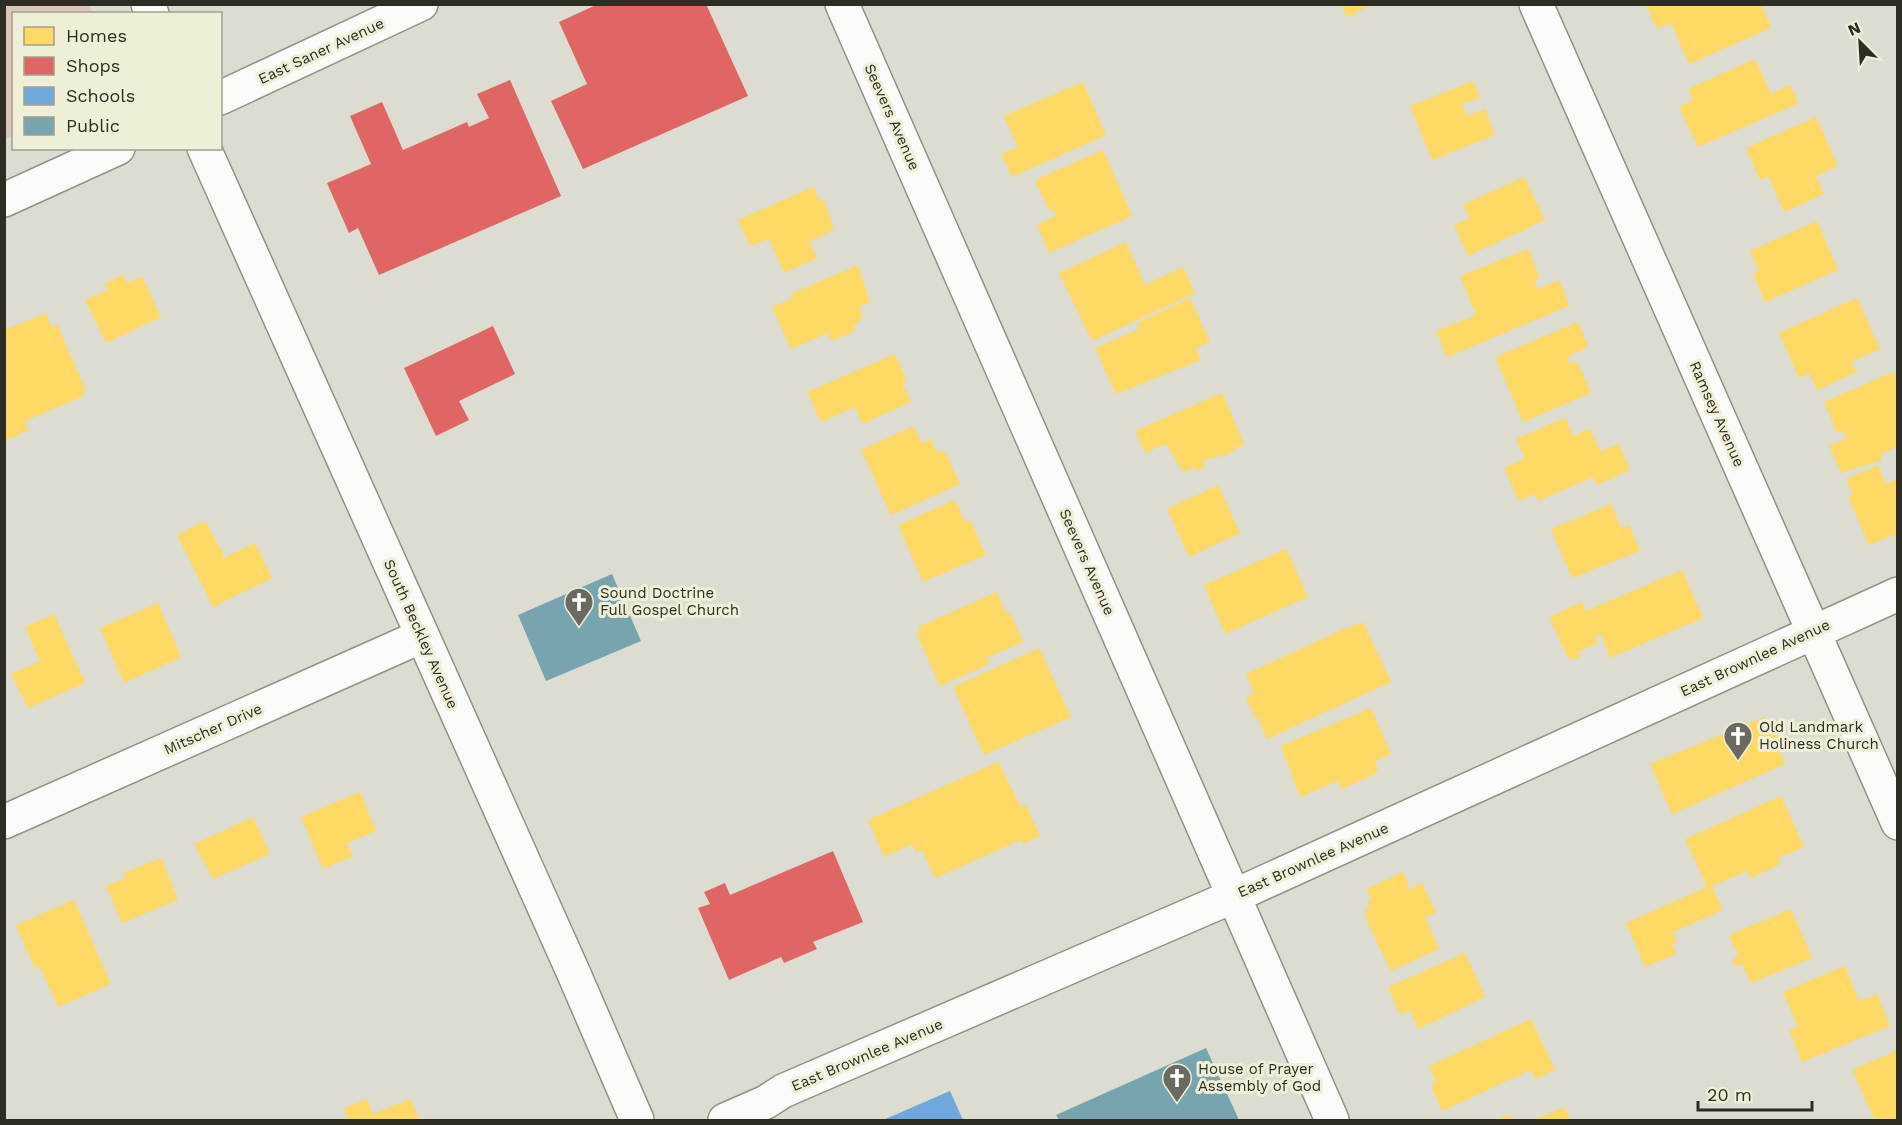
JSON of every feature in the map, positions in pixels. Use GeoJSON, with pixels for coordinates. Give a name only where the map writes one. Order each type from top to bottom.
{"type":"FeatureCollection","features":[{"type":"Feature","properties":{"kind":"street","name":"East Saner Avenue"},"geometry":{"type":"LineString","coordinates":[[222,97],[421,4]]}},
{"type":"Feature","properties":{"kind":"street","name":"Seevers Avenue"},"geometry":{"type":"LineString","coordinates":[[842,4],[1332,1120]]}},
{"type":"Feature","properties":{"kind":"street","name":"Ramsey Avenue"},"geometry":{"type":"LineString","coordinates":[[1536,4],[1898,823]]}},
{"type":"Feature","properties":{"kind":"street"},"geometry":{"type":"LineString","coordinates":[[4,200],[114,150]]}},
{"type":"Feature","properties":{"kind":"street","name":"South Beckley Avenue"},"geometry":{"type":"LineString","coordinates":[[205,150],[574,974],[637,1120]]}},
{"type":"Feature","properties":{"kind":"street","name":"East Brownlee Avenue"},"geometry":{"type":"LineString","coordinates":[[725,1120],[766,1102],[783,1091],[1234,896],[1898,594]]}},
{"type":"Feature","properties":{"kind":"street","name":"Mitscher Drive"},"geometry":{"type":"LineString","coordinates":[[4,822],[422,636]]}},
{"type":"Feature","properties":{"kind":"shaded area"},"geometry":{"type":"Polygon","coordinates":[[[4,5],[89,5],[92,12],[12,12],[12,136],[5,139],[4,5]]]}},
{"type":"Feature","properties":{"kind":"building: Homes"},"geometry":{"type":"Polygon","coordinates":[[[1341,4],[1374,4],[1347,17],[1341,4]]]}},
{"type":"Feature","properties":{"kind":"building: Homes"},"geometry":{"type":"Polygon","coordinates":[[[1645,4],[1761,4],[1771,28],[1689,64],[1671,23],[1657,29],[1645,4]]]}},
{"type":"Feature","properties":{"kind":"building: Homes"},"geometry":{"type":"Polygon","coordinates":[[[1755,59],[1771,94],[1790,85],[1799,103],[1698,147],[1679,107],[1693,100],[1688,89],[1755,59]]]}},
{"type":"Feature","properties":{"kind":"building: Homes"},"geometry":{"type":"Polygon","coordinates":[[[1473,81],[1480,98],[1462,104],[1467,116],[1485,109],[1495,135],[1432,160],[1410,106],[1473,81]]]}},
{"type":"Feature","properties":{"kind":"building: Homes"},"geometry":{"type":"Polygon","coordinates":[[[1083,82],[1106,135],[1012,177],[1001,154],[1018,147],[1004,116],[1083,82]]]}},
{"type":"Feature","properties":{"kind":"building: Homes"},"geometry":{"type":"Polygon","coordinates":[[[1816,117],[1838,166],[1816,176],[1824,194],[1784,212],[1768,176],[1760,180],[1746,148],[1816,117]]]}},
{"type":"Feature","properties":{"kind":"building: Homes"},"geometry":{"type":"Polygon","coordinates":[[[1103,150],[1132,216],[1049,253],[1037,225],[1056,216],[1053,209],[1049,211],[1035,180],[1103,150]]]}},
{"type":"Feature","properties":{"kind":"building: Homes"},"geometry":{"type":"Polygon","coordinates":[[[1524,177],[1545,220],[1468,256],[1454,225],[1470,218],[1463,205],[1524,177]]]}},
{"type":"Feature","properties":{"kind":"building: Homes"},"geometry":{"type":"Polygon","coordinates":[[[813,187],[820,202],[824,200],[834,230],[809,242],[817,258],[784,273],[769,239],[750,246],[738,220],[813,187]]]}},
{"type":"Feature","properties":{"kind":"building: Homes"},"geometry":{"type":"Polygon","coordinates":[[[1817,221],[1838,270],[1765,302],[1753,274],[1759,271],[1750,251],[1817,221]]]}},
{"type":"Feature","properties":{"kind":"building: Homes"},"geometry":{"type":"Polygon","coordinates":[[[1126,242],[1145,285],[1183,267],[1195,293],[1092,341],[1059,273],[1126,242]]]}},
{"type":"Feature","properties":{"kind":"building: Homes"},"geometry":{"type":"Polygon","coordinates":[[[1528,249],[1540,278],[1534,281],[1538,289],[1559,280],[1569,306],[1447,357],[1436,331],[1476,315],[1460,276],[1528,249]]]}},
{"type":"Feature","properties":{"kind":"building: Homes"},"geometry":{"type":"Polygon","coordinates":[[[858,265],[870,302],[859,307],[863,317],[859,319],[860,322],[853,325],[855,331],[831,341],[828,333],[791,349],[772,307],[793,298],[791,294],[858,265]]]}},
{"type":"Feature","properties":{"kind":"building: Homes"},"geometry":{"type":"Polygon","coordinates":[[[123,275],[127,283],[142,276],[161,317],[106,343],[85,300],[108,290],[105,283],[123,275]]]}},
{"type":"Feature","properties":{"kind":"building: Homes"},"geometry":{"type":"Polygon","coordinates":[[[1190,298],[1210,342],[1196,348],[1201,360],[1116,394],[1095,348],[1139,329],[1137,323],[1190,298]]]}},
{"type":"Feature","properties":{"kind":"building: Homes"},"geometry":{"type":"Polygon","coordinates":[[[1857,298],[1880,349],[1851,362],[1857,372],[1817,390],[1809,373],[1799,378],[1779,333],[1857,298]]]}},
{"type":"Feature","properties":{"kind":"building: Homes"},"geometry":{"type":"Polygon","coordinates":[[[46,313],[51,327],[57,324],[86,391],[82,392],[84,396],[25,421],[29,430],[4,441],[4,330],[46,313]]]}},
{"type":"Feature","properties":{"kind":"building: Homes"},"geometry":{"type":"Polygon","coordinates":[[[1578,322],[1588,347],[1567,357],[1570,364],[1577,361],[1591,393],[1523,422],[1495,357],[1578,322]]]}},
{"type":"Feature","properties":{"kind":"building: Homes"},"geometry":{"type":"Polygon","coordinates":[[[895,354],[907,381],[903,383],[911,402],[862,424],[855,407],[821,422],[807,392],[895,354]]]}},
{"type":"Feature","properties":{"kind":"building: Homes"},"geometry":{"type":"Polygon","coordinates":[[[1893,372],[1898,384],[1898,447],[1880,455],[1882,460],[1841,473],[1829,446],[1847,438],[1843,430],[1837,433],[1824,402],[1893,372]]]}},
{"type":"Feature","properties":{"kind":"building: Homes"},"geometry":{"type":"Polygon","coordinates":[[[1222,393],[1244,444],[1221,458],[1220,455],[1202,462],[1205,468],[1197,471],[1195,467],[1183,472],[1166,444],[1145,453],[1135,431],[1222,393]]]}},
{"type":"Feature","properties":{"kind":"building: Homes"},"geometry":{"type":"Polygon","coordinates":[[[1565,418],[1573,436],[1590,429],[1600,451],[1619,444],[1630,470],[1597,485],[1593,477],[1538,501],[1535,494],[1519,501],[1504,468],[1525,458],[1516,439],[1565,418]]]}},
{"type":"Feature","properties":{"kind":"building: Homes"},"geometry":{"type":"Polygon","coordinates":[[[913,426],[922,443],[931,439],[937,453],[944,450],[960,484],[891,515],[861,450],[913,426]]]}},
{"type":"Feature","properties":{"kind":"building: Homes"},"geometry":{"type":"Polygon","coordinates":[[[1878,465],[1886,484],[1898,479],[1898,533],[1869,545],[1848,497],[1853,495],[1846,479],[1878,465]]]}},
{"type":"Feature","properties":{"kind":"building: Homes"},"geometry":{"type":"Polygon","coordinates":[[[1218,485],[1240,533],[1189,557],[1167,509],[1218,485]]]}},
{"type":"Feature","properties":{"kind":"building: Homes"},"geometry":{"type":"Polygon","coordinates":[[[955,500],[965,522],[970,520],[986,555],[923,582],[898,525],[955,500]]]}},
{"type":"Feature","properties":{"kind":"building: Homes"},"geometry":{"type":"Polygon","coordinates":[[[1611,504],[1621,528],[1629,525],[1640,551],[1572,578],[1551,529],[1611,504]]]}},
{"type":"Feature","properties":{"kind":"building: Homes"},"geometry":{"type":"Polygon","coordinates":[[[205,521],[224,555],[222,559],[255,543],[272,578],[213,607],[177,535],[205,521]]]}},
{"type":"Feature","properties":{"kind":"building: Homes"},"geometry":{"type":"Polygon","coordinates":[[[1286,549],[1308,597],[1225,634],[1204,585],[1286,549]]]}},
{"type":"Feature","properties":{"kind":"building: Homes"},"geometry":{"type":"Polygon","coordinates":[[[1682,570],[1703,618],[1610,658],[1601,634],[1595,637],[1598,643],[1578,652],[1580,657],[1572,660],[1567,656],[1549,617],[1582,602],[1586,611],[1682,570]]]}},
{"type":"Feature","properties":{"kind":"building: Homes"},"geometry":{"type":"Polygon","coordinates":[[[997,592],[1006,613],[1011,614],[1023,642],[986,658],[989,664],[940,686],[916,633],[920,631],[918,627],[997,592]]]}},
{"type":"Feature","properties":{"kind":"building: Homes"},"geometry":{"type":"Polygon","coordinates":[[[158,603],[181,657],[124,683],[100,628],[158,603]]]}},
{"type":"Feature","properties":{"kind":"building: Homes"},"geometry":{"type":"Polygon","coordinates":[[[54,614],[85,683],[28,708],[11,674],[40,661],[25,627],[54,614]]]}},
{"type":"Feature","properties":{"kind":"building: Homes"},"geometry":{"type":"Polygon","coordinates":[[[1363,622],[1391,682],[1267,739],[1259,721],[1263,717],[1256,720],[1246,698],[1254,693],[1246,674],[1363,622]]]}},
{"type":"Feature","properties":{"kind":"building: Homes"},"geometry":{"type":"Polygon","coordinates":[[[1039,648],[1071,717],[984,755],[953,687],[1039,648]]]}},
{"type":"Feature","properties":{"kind":"building: Homes"},"geometry":{"type":"Polygon","coordinates":[[[1371,708],[1391,754],[1375,761],[1378,769],[1375,774],[1342,789],[1338,781],[1300,797],[1281,746],[1371,708]]]}},
{"type":"Feature","properties":{"kind":"building: Homes"},"geometry":{"type":"Polygon","coordinates":[[[1765,717],[1771,729],[1780,725],[1787,742],[1777,746],[1785,764],[1672,814],[1650,764],[1765,717]]]}},
{"type":"Feature","properties":{"kind":"building: Homes"},"geometry":{"type":"Polygon","coordinates":[[[998,762],[1021,807],[1026,805],[1040,836],[1023,844],[1021,840],[935,878],[922,850],[916,852],[912,844],[884,857],[868,820],[998,762]]]}},
{"type":"Feature","properties":{"kind":"building: Homes"},"geometry":{"type":"Polygon","coordinates":[[[360,792],[376,831],[347,843],[353,856],[323,869],[301,817],[360,792]]]}},
{"type":"Feature","properties":{"kind":"building: Homes"},"geometry":{"type":"Polygon","coordinates":[[[1781,796],[1804,847],[1778,858],[1781,864],[1750,878],[1747,871],[1712,886],[1723,910],[1673,932],[1677,942],[1672,944],[1676,954],[1645,967],[1626,923],[1707,887],[1685,839],[1781,796]]]}},
{"type":"Feature","properties":{"kind":"building: Homes"},"geometry":{"type":"Polygon","coordinates":[[[253,817],[270,854],[213,879],[194,844],[253,817]]]}},
{"type":"Feature","properties":{"kind":"building: Homes"},"geometry":{"type":"Polygon","coordinates":[[[161,858],[178,900],[122,923],[106,886],[126,878],[123,873],[161,858]]]}},
{"type":"Feature","properties":{"kind":"building: Homes"},"geometry":{"type":"Polygon","coordinates":[[[1403,872],[1409,885],[1406,886],[1408,890],[1422,883],[1436,913],[1425,917],[1439,949],[1391,971],[1365,918],[1367,917],[1365,910],[1370,908],[1367,902],[1372,900],[1366,889],[1403,872]]]}},
{"type":"Feature","properties":{"kind":"building: Homes"},"geometry":{"type":"Polygon","coordinates":[[[74,900],[111,984],[58,1007],[40,967],[35,969],[16,925],[74,900]]]}},
{"type":"Feature","properties":{"kind":"building: Homes"},"geometry":{"type":"Polygon","coordinates":[[[1791,909],[1812,958],[1751,983],[1742,964],[1736,967],[1732,959],[1739,956],[1729,935],[1791,909]]]}},
{"type":"Feature","properties":{"kind":"building: Homes"},"geometry":{"type":"Polygon","coordinates":[[[1465,953],[1485,997],[1418,1029],[1410,1010],[1400,1015],[1388,987],[1465,953]]]}},
{"type":"Feature","properties":{"kind":"building: Homes"},"geometry":{"type":"Polygon","coordinates":[[[1845,966],[1859,1001],[1877,994],[1890,1026],[1802,1062],[1789,1030],[1798,1027],[1783,992],[1845,966]]]}},
{"type":"Feature","properties":{"kind":"building: Homes"},"geometry":{"type":"Polygon","coordinates":[[[1531,1019],[1555,1070],[1535,1079],[1531,1070],[1442,1111],[1431,1086],[1436,1083],[1429,1066],[1531,1019]]]}},
{"type":"Feature","properties":{"kind":"building: Homes"},"geometry":{"type":"Polygon","coordinates":[[[1898,1050],[1898,1118],[1875,1120],[1852,1070],[1898,1050]]]}},
{"type":"Feature","properties":{"kind":"building: Homes"},"geometry":{"type":"Polygon","coordinates":[[[367,1099],[373,1114],[410,1099],[420,1120],[340,1120],[348,1117],[344,1108],[367,1099]]]}},
{"type":"Feature","properties":{"kind":"building: Homes"},"geometry":{"type":"Polygon","coordinates":[[[1565,1107],[1570,1120],[1533,1120],[1565,1107]]]}},
{"type":"Feature","properties":{"kind":"building: Homes"},"geometry":{"type":"Polygon","coordinates":[[[1509,1114],[1512,1120],[1494,1120],[1509,1114]]]}},
{"type":"Feature","properties":{"kind":"building: Shops"},"geometry":{"type":"Polygon","coordinates":[[[598,4],[706,4],[748,96],[583,169],[551,101],[587,84],[559,22],[598,4]]]}},
{"type":"Feature","properties":{"kind":"building: Shops"},"geometry":{"type":"Polygon","coordinates":[[[510,80],[561,196],[379,275],[358,228],[349,233],[327,183],[371,164],[350,116],[382,102],[403,150],[467,122],[469,127],[489,118],[477,94],[510,80]]]}},
{"type":"Feature","properties":{"kind":"building: Shops"},"geometry":{"type":"Polygon","coordinates":[[[493,326],[515,374],[459,401],[469,420],[436,436],[404,368],[493,326]]]}},
{"type":"Feature","properties":{"kind":"building: Shops"},"geometry":{"type":"Polygon","coordinates":[[[833,851],[863,922],[813,942],[817,949],[784,963],[781,957],[729,980],[698,908],[710,904],[704,892],[725,883],[730,895],[833,851]]]}},
{"type":"Feature","properties":{"kind":"building: Schools"},"geometry":{"type":"Polygon","coordinates":[[[950,1091],[963,1120],[883,1120],[950,1091]]]}},
{"type":"Feature","properties":{"kind":"building: Public","name":"Sound Doctrine Full Gospel Church"},"geometry":{"type":"Polygon","coordinates":[[[612,574],[641,641],[546,681],[518,615],[612,574]]]}},
{"type":"Feature","properties":{"kind":"building: Public"},"geometry":{"type":"Polygon","coordinates":[[[1206,1048],[1239,1120],[1059,1120],[1056,1115],[1206,1048]]]}},
{"type":"Feature","properties":{"kind":"place","name":"Sound Doctrine Full Gospel Church"},"geometry":{"type":"Point","coordinates":[579,628]}},
{"type":"Feature","properties":{"kind":"place","name":"Old Landmark Holiness Church"},"geometry":{"type":"Point","coordinates":[1738,762]}},
{"type":"Feature","properties":{"kind":"place","name":"House of Prayer Assembly of God"},"geometry":{"type":"Point","coordinates":[1177,1104]}}]}
